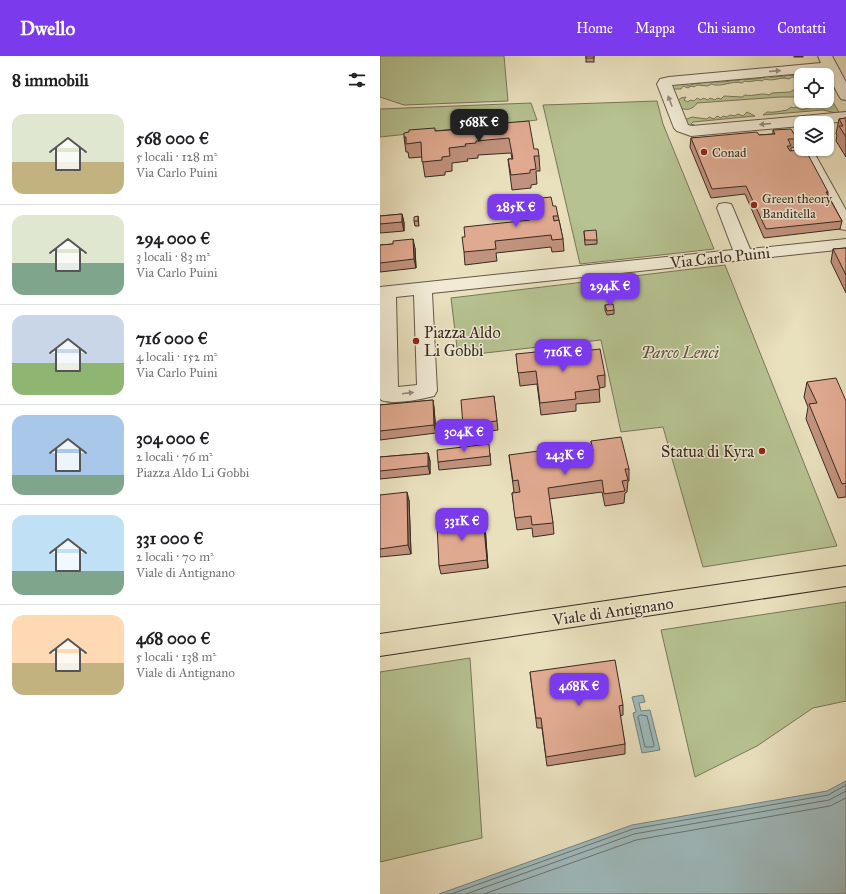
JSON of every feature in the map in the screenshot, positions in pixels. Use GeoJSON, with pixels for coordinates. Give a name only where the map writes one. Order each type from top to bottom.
{"type":"FeatureCollection","features":[{"type":"Feature","properties":{"kind":"main road","name":"Viale di Antignano"},"geometry":{"type":"LineString","coordinates":[[380,645],[846,576]]}},
{"type":"Feature","properties":{"kind":"street"},"geometry":{"type":"LineString","coordinates":[[794,125],[691,131],[685,130],[682,128],[664,84],[665,82],[669,81],[827,61],[846,96]]}},
{"type":"Feature","properties":{"kind":"street"},"geometry":{"type":"LineString","coordinates":[[834,119],[846,117]]}},
{"type":"Feature","properties":{"kind":"street"},"geometry":{"type":"LineString","coordinates":[[808,156],[846,225]]}},
{"type":"Feature","properties":{"kind":"street"},"geometry":{"type":"LineString","coordinates":[[814,156],[846,212]]}},
{"type":"Feature","properties":{"kind":"street"},"geometry":{"type":"LineString","coordinates":[[725,208],[744,255]]}},
{"type":"Feature","properties":{"kind":"street","name":"Via Carlo Puini"},"geometry":{"type":"LineString","coordinates":[[384,293],[423,289],[445,281],[744,255],[846,244]]}},
{"type":"Feature","properties":{"kind":"street"},"geometry":{"type":"LineString","coordinates":[[384,293],[384,396],[427,391],[423,289]]}},
{"type":"Feature","properties":{"kind":"green space"},"geometry":{"type":"Polygon","coordinates":[[[380,56],[504,56],[508,101],[404,105],[380,97],[380,56]]]}},
{"type":"Feature","properties":{"kind":"green space"},"geometry":{"type":"Polygon","coordinates":[[[787,75],[794,76],[794,77],[771,80],[765,79],[762,81],[758,80],[749,82],[745,81],[742,83],[734,82],[719,85],[711,84],[708,86],[697,85],[688,88],[683,86],[681,89],[673,89],[670,85],[683,83],[689,86],[706,81],[738,81],[741,79],[754,79],[767,76],[784,77],[787,75]]]}},
{"type":"Feature","properties":{"kind":"green space"},"geometry":{"type":"Polygon","coordinates":[[[794,90],[794,97],[697,103],[693,107],[686,109],[679,107],[676,102],[681,98],[686,97],[684,100],[688,102],[690,100],[694,101],[697,98],[701,100],[703,98],[708,100],[710,98],[715,100],[717,98],[721,99],[724,96],[742,97],[745,95],[769,95],[772,93],[790,92],[794,90]]]}},
{"type":"Feature","properties":{"kind":"green space"},"geometry":{"type":"Polygon","coordinates":[[[657,101],[663,124],[714,249],[580,264],[543,105],[657,101]]]}},
{"type":"Feature","properties":{"kind":"green space"},"geometry":{"type":"Polygon","coordinates":[[[531,103],[537,120],[380,137],[380,109],[531,103]]]}},
{"type":"Feature","properties":{"kind":"green space"},"geometry":{"type":"Polygon","coordinates":[[[834,104],[840,114],[823,110],[763,115],[767,112],[787,110],[791,107],[802,110],[808,108],[834,108],[834,104]]]}},
{"type":"Feature","properties":{"kind":"green space"},"geometry":{"type":"Polygon","coordinates":[[[747,112],[755,116],[693,122],[691,124],[697,126],[685,124],[684,120],[692,117],[707,119],[709,117],[714,119],[717,116],[721,118],[723,116],[735,116],[738,114],[743,116],[747,112]]]}},
{"type":"Feature","properties":{"kind":"green space","name":"Parco Lenci"},"geometry":{"type":"Polygon","coordinates":[[[725,265],[837,546],[703,567],[663,427],[621,432],[601,340],[458,356],[451,298],[725,265]]]}},
{"type":"Feature","properties":{"kind":"green space"},"geometry":{"type":"Polygon","coordinates":[[[846,602],[846,701],[813,708],[757,746],[695,777],[661,630],[846,602]]]}},
{"type":"Feature","properties":{"kind":"green space"},"geometry":{"type":"Polygon","coordinates":[[[470,658],[482,838],[380,862],[380,672],[470,658]]]}},
{"type":"Feature","properties":{"kind":"water"},"geometry":{"type":"Polygon","coordinates":[[[643,695],[645,702],[639,703],[641,711],[650,710],[660,750],[642,753],[633,713],[636,712],[632,697],[643,695]]]}},
{"type":"Feature","properties":{"kind":"water"},"geometry":{"type":"Polygon","coordinates":[[[846,781],[846,894],[439,894],[632,825],[827,791],[846,781]]]}},
{"type":"Feature","properties":{"kind":"building"},"geometry":{"type":"Polygon","coordinates":[[[586,56],[594,56],[594,58],[586,58],[586,56]]]}},
{"type":"Feature","properties":{"kind":"building"},"geometry":{"type":"Polygon","coordinates":[[[846,118],[846,137],[839,126],[843,126],[839,119],[846,118]]]}},
{"type":"Feature","properties":{"kind":"building"},"geometry":{"type":"Polygon","coordinates":[[[529,121],[534,149],[538,149],[539,156],[534,156],[536,169],[530,170],[530,173],[511,175],[508,159],[513,159],[509,138],[476,141],[476,143],[465,144],[466,146],[449,148],[450,156],[442,157],[442,160],[422,162],[421,142],[406,144],[406,137],[404,137],[404,133],[409,132],[409,130],[435,128],[435,131],[480,128],[479,125],[529,121]]]}},
{"type":"Feature","properties":{"kind":"building"},"geometry":{"type":"Polygon","coordinates":[[[791,129],[794,134],[794,139],[788,139],[791,146],[787,146],[790,151],[794,150],[794,156],[809,156],[842,221],[766,229],[746,186],[712,189],[691,138],[757,132],[759,135],[775,134],[773,130],[791,129]]]}},
{"type":"Feature","properties":{"kind":"building"},"geometry":{"type":"Polygon","coordinates":[[[551,197],[553,206],[556,206],[558,216],[553,216],[554,221],[559,220],[563,239],[552,240],[551,235],[495,241],[496,249],[464,252],[462,237],[465,237],[464,227],[530,220],[527,202],[522,202],[521,200],[551,197]]]}},
{"type":"Feature","properties":{"kind":"building"},"geometry":{"type":"Polygon","coordinates":[[[402,214],[402,222],[380,224],[380,216],[402,214]]]}},
{"type":"Feature","properties":{"kind":"building"},"geometry":{"type":"Polygon","coordinates":[[[418,216],[418,221],[414,221],[414,217],[418,216]]]}},
{"type":"Feature","properties":{"kind":"building"},"geometry":{"type":"Polygon","coordinates":[[[596,230],[597,240],[585,240],[584,231],[596,230]]]}},
{"type":"Feature","properties":{"kind":"building"},"geometry":{"type":"Polygon","coordinates":[[[413,239],[414,259],[380,263],[380,245],[393,244],[393,241],[413,239]]]}},
{"type":"Feature","properties":{"kind":"building"},"geometry":{"type":"Polygon","coordinates":[[[846,248],[846,275],[833,249],[846,248]]]}},
{"type":"Feature","properties":{"kind":"building"},"geometry":{"type":"Polygon","coordinates":[[[613,304],[614,310],[607,311],[605,305],[613,304]]]}},
{"type":"Feature","properties":{"kind":"building"},"geometry":{"type":"Polygon","coordinates":[[[600,349],[605,375],[597,376],[600,389],[575,392],[576,399],[540,403],[536,371],[518,373],[516,354],[556,350],[558,358],[567,357],[567,353],[600,349]]]}},
{"type":"Feature","properties":{"kind":"building"},"geometry":{"type":"Polygon","coordinates":[[[836,378],[846,401],[846,483],[842,484],[809,404],[817,403],[807,382],[836,378]]]}},
{"type":"Feature","properties":{"kind":"building"},"geometry":{"type":"Polygon","coordinates":[[[494,396],[497,421],[463,425],[461,400],[494,396]]]}},
{"type":"Feature","properties":{"kind":"building"},"geometry":{"type":"Polygon","coordinates":[[[433,400],[434,425],[380,431],[380,405],[433,400]]]}},
{"type":"Feature","properties":{"kind":"building"},"geometry":{"type":"Polygon","coordinates":[[[621,437],[629,469],[625,469],[628,480],[622,481],[625,491],[604,494],[602,480],[548,488],[553,523],[532,525],[531,516],[515,518],[512,493],[520,492],[518,480],[513,481],[509,455],[546,450],[547,457],[593,451],[591,441],[621,437]]]}},
{"type":"Feature","properties":{"kind":"building"},"geometry":{"type":"Polygon","coordinates":[[[489,444],[490,456],[438,462],[437,450],[489,444]]]}},
{"type":"Feature","properties":{"kind":"building"},"geometry":{"type":"Polygon","coordinates":[[[428,453],[428,466],[380,471],[380,457],[428,453]]]}},
{"type":"Feature","properties":{"kind":"building"},"geometry":{"type":"Polygon","coordinates":[[[407,492],[408,545],[380,549],[380,495],[407,492]]]}},
{"type":"Feature","properties":{"kind":"building"},"geometry":{"type":"Polygon","coordinates":[[[483,518],[487,560],[439,566],[437,524],[483,518]]]}},
{"type":"Feature","properties":{"kind":"building"},"geometry":{"type":"Polygon","coordinates":[[[615,660],[623,705],[619,706],[625,744],[546,757],[541,718],[536,718],[530,672],[615,660]]]}},
{"type":"Feature","properties":{"kind":"place","name":"Conad"},"geometry":{"type":"Point","coordinates":[704,152]}},
{"type":"Feature","properties":{"kind":"place","name":"Green theory Banditella"},"geometry":{"type":"Point","coordinates":[754,205]}},
{"type":"Feature","properties":{"kind":"place","name":"Piazza Aldo Li Gobbi"},"geometry":{"type":"Point","coordinates":[416,341]}},
{"type":"Feature","properties":{"kind":"place","name":"Statua di Kyra"},"geometry":{"type":"Point","coordinates":[762,451]}}]}
